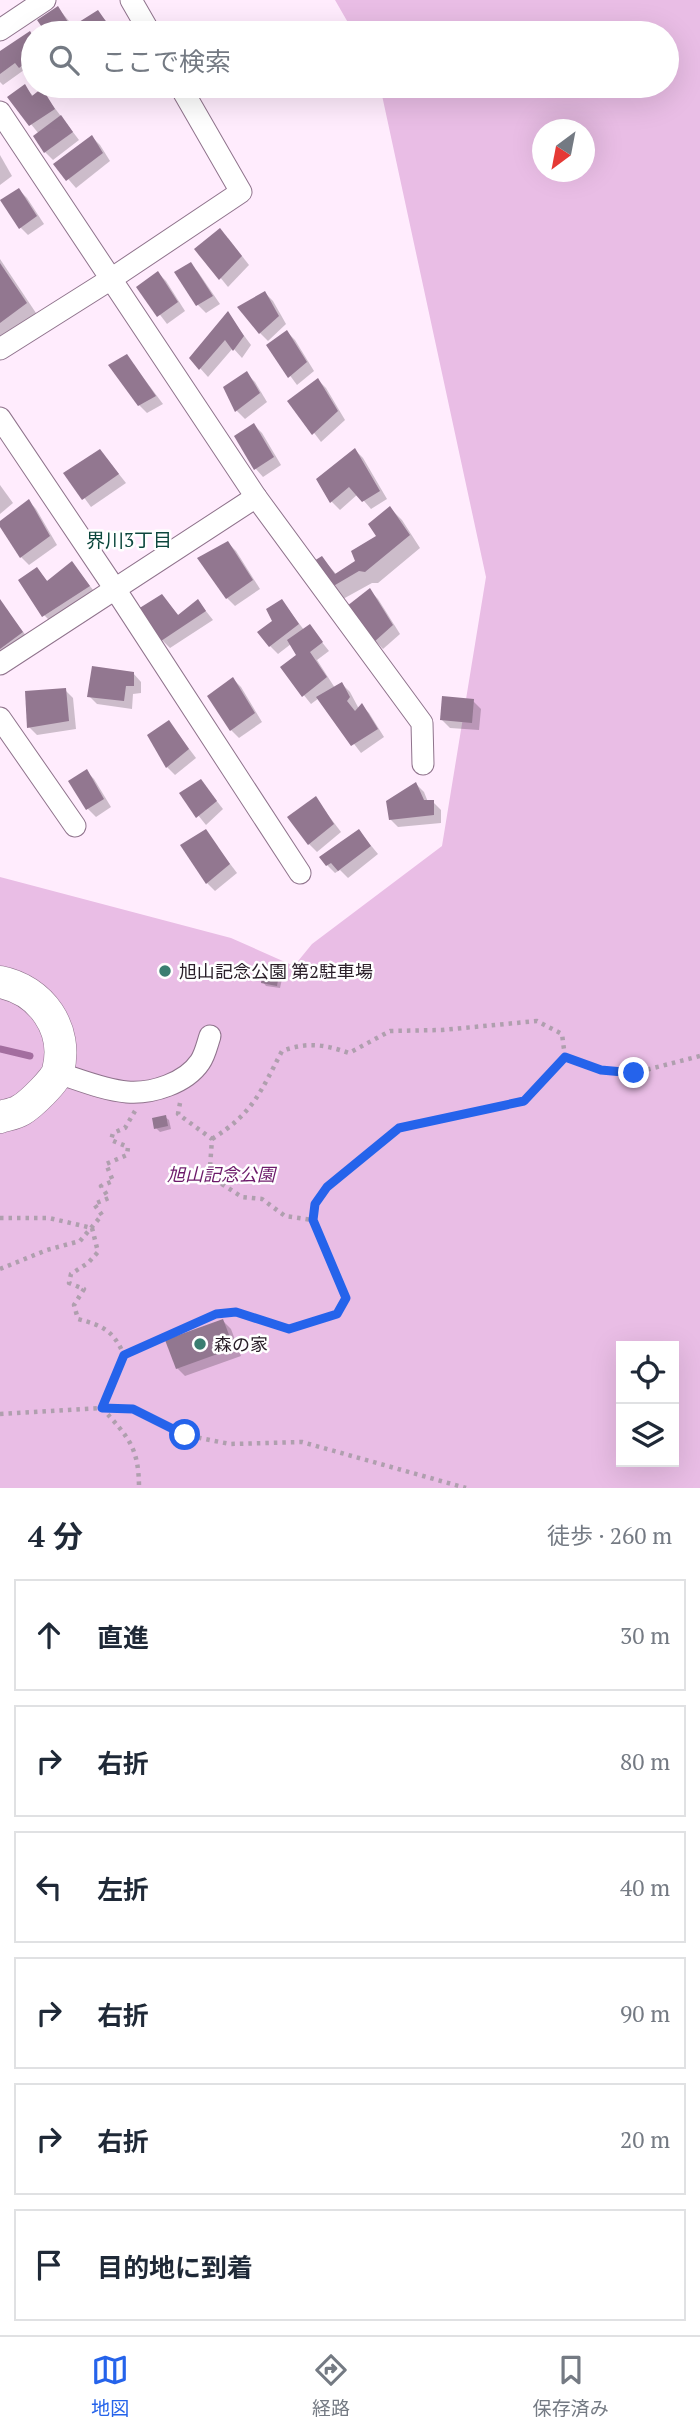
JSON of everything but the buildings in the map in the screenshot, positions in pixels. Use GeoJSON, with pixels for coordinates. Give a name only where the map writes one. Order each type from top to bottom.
{"type":"FeatureCollection","features":[{"type":"Feature","properties":{"kind":"street"},"geometry":{"type":"LineString","coordinates":[[0,30],[46,0]]}},
{"type":"Feature","properties":{"kind":"street"},"geometry":{"type":"LineString","coordinates":[[131,0],[143,21]]}},
{"type":"Feature","properties":{"kind":"street"},"geometry":{"type":"LineString","coordinates":[[0,348],[111,279],[241,192],[187,98]]}},
{"type":"Feature","properties":{"kind":"street"},"geometry":{"type":"LineString","coordinates":[[0,112],[256,497],[422,723],[423,764]]}},
{"type":"Feature","properties":{"kind":"street"},"geometry":{"type":"LineString","coordinates":[[0,418],[300,873]]}},
{"type":"Feature","properties":{"kind":"street"},"geometry":{"type":"LineString","coordinates":[[0,664],[256,497]]}},
{"type":"Feature","properties":{"kind":"street"},"geometry":{"type":"LineString","coordinates":[[0,718],[75,826]]}},
{"type":"Feature","properties":{"kind":"street"},"geometry":{"type":"LineString","coordinates":[[0,982],[14,984],[48,1010],[60,1036],[58,1073],[21,1110],[0,1117]]}},
{"type":"Feature","properties":{"kind":"street"},"geometry":{"type":"LineString","coordinates":[[58,1073],[126,1092],[154,1089],[192,1072],[201,1060],[210,1036]]}},
{"type":"Feature","properties":{"kind":"path"},"geometry":{"type":"LineString","coordinates":[[212,1139],[233,1126],[254,1104],[282,1051],[302,1044],[332,1047],[349,1053],[390,1031],[442,1030],[537,1021],[562,1034],[565,1057]]}},
{"type":"Feature","properties":{"kind":"path"},"geometry":{"type":"LineString","coordinates":[[565,1057],[601,1070],[634,1073],[700,1056]]}},
{"type":"Feature","properties":{"kind":"path"},"geometry":{"type":"LineString","coordinates":[[102,1408],[124,1355],[216,1314],[236,1312],[289,1329],[337,1314],[346,1298],[313,1220],[315,1204],[327,1187],[399,1128],[524,1101],[565,1057]]}},
{"type":"Feature","properties":{"kind":"path"},"geometry":{"type":"LineString","coordinates":[[173,1095],[180,1102],[178,1114],[212,1139]]}},
{"type":"Feature","properties":{"kind":"path"},"geometry":{"type":"LineString","coordinates":[[0,1269],[47,1250],[80,1241],[92,1228],[102,1215],[94,1204],[109,1198],[102,1186],[113,1181],[106,1164],[127,1155],[128,1147],[111,1140],[113,1133],[125,1128],[136,1109]]}},
{"type":"Feature","properties":{"kind":"path"},"geometry":{"type":"LineString","coordinates":[[212,1139],[210,1167],[222,1184],[242,1197],[262,1199],[285,1216],[313,1220]]}},
{"type":"Feature","properties":{"kind":"path"},"geometry":{"type":"LineString","coordinates":[[0,1218],[49,1217],[92,1228]]}},
{"type":"Feature","properties":{"kind":"path"},"geometry":{"type":"LineString","coordinates":[[92,1228],[98,1252],[88,1264],[71,1273],[69,1283],[84,1289],[74,1306],[78,1319],[101,1326],[117,1339],[124,1355]]}},
{"type":"Feature","properties":{"kind":"path"},"geometry":{"type":"LineString","coordinates":[[102,1408],[130,1440],[139,1465],[139,1488]]}},
{"type":"Feature","properties":{"kind":"path"},"geometry":{"type":"LineString","coordinates":[[0,1414],[102,1408],[133,1409],[185,1435],[230,1444],[302,1442],[466,1488]]}},
{"type":"Feature","properties":{"kind":"green space","name":"旭山記念公園"},"geometry":{"type":"Polygon","coordinates":[[[335,0],[700,0],[700,1488],[0,1488],[0,877],[231,938],[294,966],[312,944],[442,846],[486,577],[383,98],[679,98],[679,21],[347,21],[335,0]]]}},
{"type":"Feature","properties":{"kind":"waterway"},"geometry":{"type":"LineString","coordinates":[[0,1049],[30,1056]]}},
{"type":"Feature","properties":{"kind":"place","name":"旭山記念公園 第2駐車場"},"geometry":{"type":"Point","coordinates":[165,971]}},
{"type":"Feature","properties":{"kind":"place","name":"森の家"},"geometry":{"type":"Point","coordinates":[200,1344]}},
{"type":"Feature","properties":{"kind":"district","name":"界川3丁目"},"geometry":{"type":"Point","coordinates":[129,539]}},
{"type":"Feature","properties":{"kind":"route"},"geometry":{"type":"LineString","coordinates":[[185,1435],[133,1409],[102,1408],[124,1355],[216,1314],[236,1312],[289,1329],[337,1314],[346,1298],[313,1220],[315,1204],[327,1187],[399,1128],[524,1101],[565,1057],[601,1070],[634,1073]]}}]}
